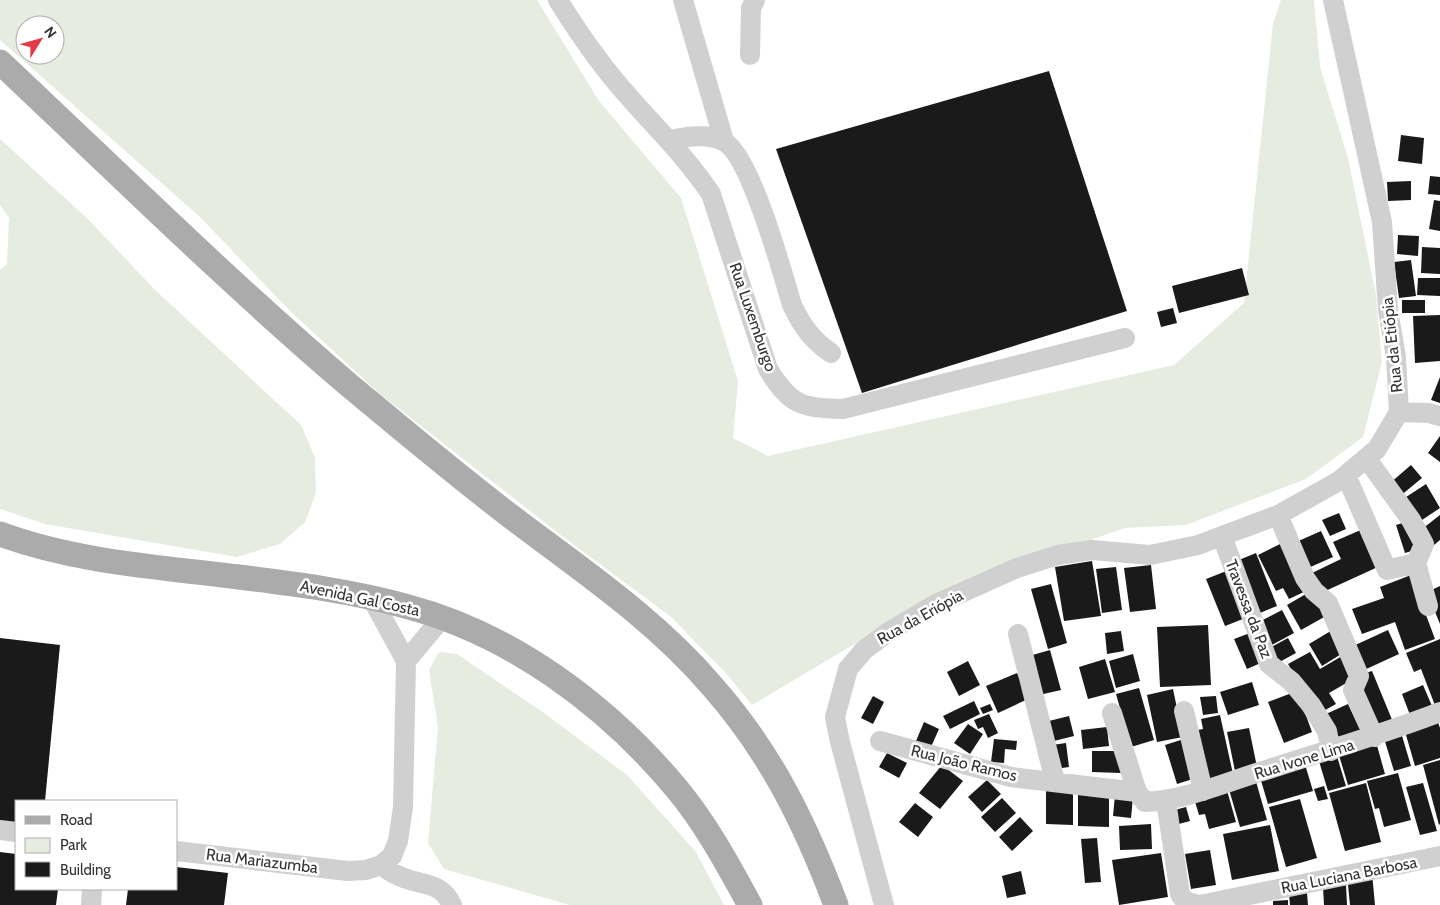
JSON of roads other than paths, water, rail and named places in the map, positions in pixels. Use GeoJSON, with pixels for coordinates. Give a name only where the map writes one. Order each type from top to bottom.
{"type":"FeatureCollection","features":[{"type":"Feature","properties":{"kind":"main road"},"geometry":{"type":"LineString","coordinates":[[0,62],[285,331],[452,472],[608,588],[654,626],[712,685],[751,734],[785,788],[812,842],[836,905]]}},
{"type":"Feature","properties":{"kind":"main road","name":"Avenida Gal Costa"},"geometry":{"type":"LineString","coordinates":[[0,534],[58,553],[309,586],[371,597],[442,618],[531,661],[580,694],[633,740],[678,790],[709,833],[750,905]]}},
{"type":"Feature","properties":{"kind":"street","name":"Rua Luxemburgo"},"geometry":{"type":"LineString","coordinates":[[558,0],[580,36],[628,96],[670,140],[696,171],[710,194],[768,369],[782,392],[799,404],[820,408],[843,409],[1125,338]]}},
{"type":"Feature","properties":{"kind":"street"},"geometry":{"type":"LineString","coordinates":[[683,0],[724,141],[738,158],[764,214],[792,305],[799,320],[814,341],[831,353]]}},
{"type":"Feature","properties":{"kind":"street"},"geometry":{"type":"LineString","coordinates":[[750,55],[751,8],[755,0]]}},
{"type":"Feature","properties":{"kind":"street","name":"Rua da Etiópia"},"geometry":{"type":"LineString","coordinates":[[1017,568],[1058,555],[1092,550],[1150,555],[1198,545],[1278,515],[1346,476],[1367,459],[1377,449],[1399,412],[1396,357],[1388,310],[1382,222],[1333,0]]}},
{"type":"Feature","properties":{"kind":"street"},"geometry":{"type":"LineString","coordinates":[[670,140],[695,136],[724,141]]}},
{"type":"Feature","properties":{"kind":"street"},"geometry":{"type":"LineString","coordinates":[[1399,412],[1429,413],[1440,416]]}},
{"type":"Feature","properties":{"kind":"street"},"geometry":{"type":"LineString","coordinates":[[1367,459],[1411,520],[1424,544],[1416,563],[1428,606]]}},
{"type":"Feature","properties":{"kind":"street"},"geometry":{"type":"LineString","coordinates":[[1346,476],[1387,570],[1416,563]]}},
{"type":"Feature","properties":{"kind":"street"},"geometry":{"type":"LineString","coordinates":[[1278,515],[1305,578],[1314,591],[1328,603],[1359,676],[1353,690],[1374,737]]}},
{"type":"Feature","properties":{"kind":"street","name":"Travessa da Paz"},"geometry":{"type":"LineString","coordinates":[[1222,536],[1269,664],[1292,682],[1311,705],[1327,731],[1331,750]]}},
{"type":"Feature","properties":{"kind":"street","name":"Rua da Eriópia"},"geometry":{"type":"LineString","coordinates":[[884,905],[842,750],[836,717],[848,669],[864,650],[890,631],[934,605],[1017,568]]}},
{"type":"Feature","properties":{"kind":"street"},"geometry":{"type":"LineString","coordinates":[[371,597],[406,661],[403,807],[398,841],[392,856],[381,865],[394,875],[433,885],[444,892],[452,905]]}},
{"type":"Feature","properties":{"kind":"street"},"geometry":{"type":"LineString","coordinates":[[406,661],[442,618]]}},
{"type":"Feature","properties":{"kind":"street"},"geometry":{"type":"LineString","coordinates":[[1018,634],[1055,781]]}},
{"type":"Feature","properties":{"kind":"street"},"geometry":{"type":"LineString","coordinates":[[1184,711],[1203,791]]}},
{"type":"Feature","properties":{"kind":"street","name":"Rua Ivone Lima"},"geometry":{"type":"LineString","coordinates":[[1166,801],[1374,737],[1440,712]]}},
{"type":"Feature","properties":{"kind":"street"},"geometry":{"type":"LineString","coordinates":[[1112,713],[1137,792],[1145,802],[1166,801]]}},
{"type":"Feature","properties":{"kind":"street","name":"Rua João Ramos"},"geometry":{"type":"LineString","coordinates":[[880,741],[1011,777],[1137,792]]}},
{"type":"Feature","properties":{"kind":"street","name":"Rua Luciana Barbosa"},"geometry":{"type":"LineString","coordinates":[[1166,801],[1180,894],[1184,900],[1190,903],[1200,905],[1440,856]]}},
{"type":"Feature","properties":{"kind":"street"},"geometry":{"type":"LineString","coordinates":[[0,830],[15,832]]}},
{"type":"Feature","properties":{"kind":"street","name":"Rua Mariazumba"},"geometry":{"type":"LineString","coordinates":[[178,851],[348,871],[366,870],[381,865]]}},
{"type":"Feature","properties":{"kind":"street"},"geometry":{"type":"LineString","coordinates":[[90,905],[92,890]]}}]}
